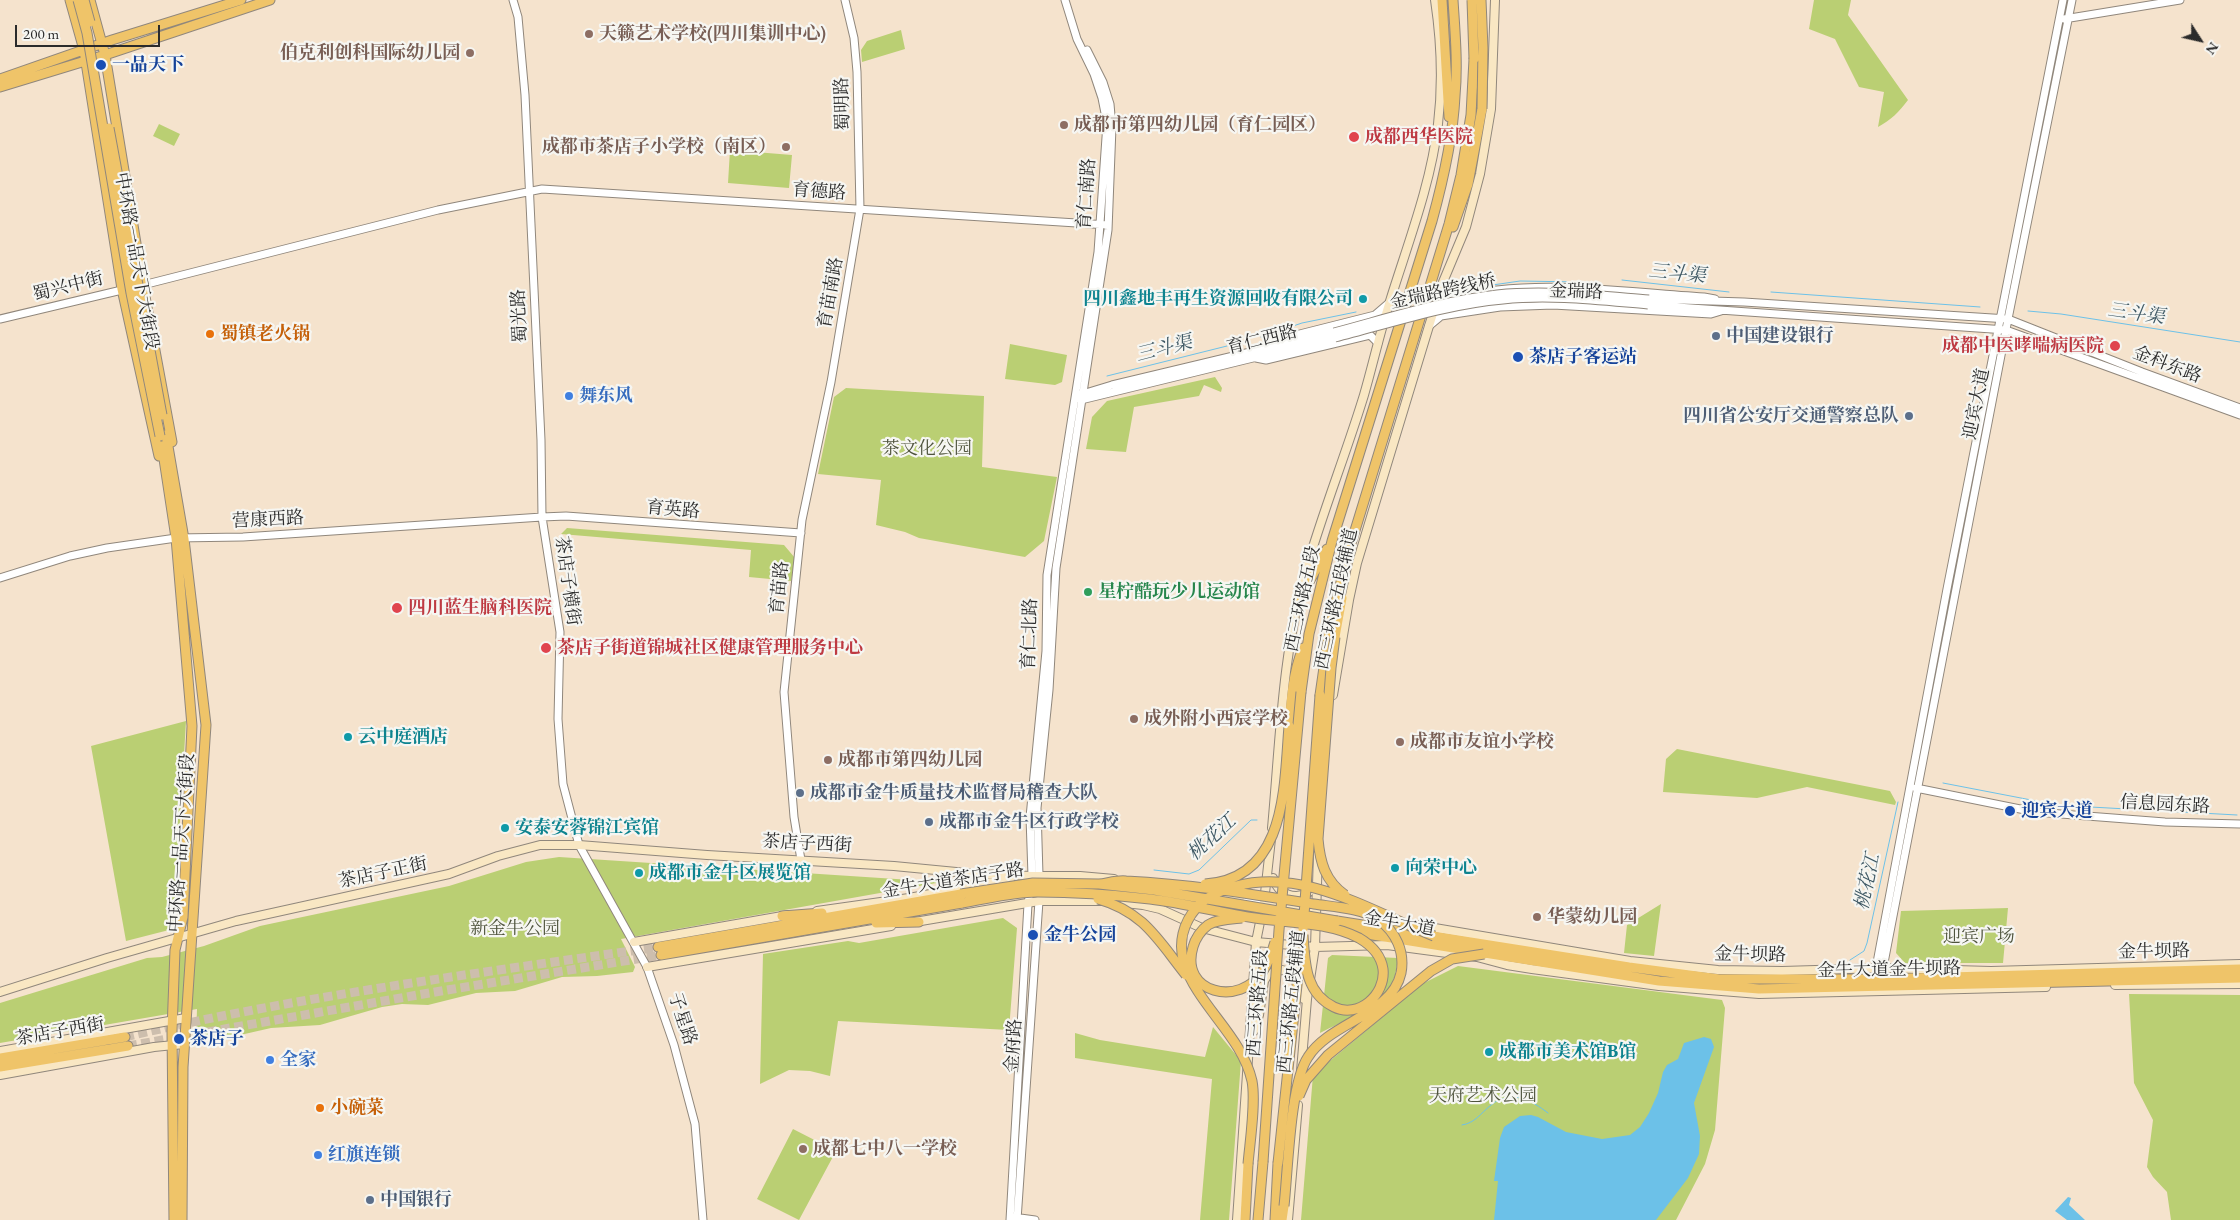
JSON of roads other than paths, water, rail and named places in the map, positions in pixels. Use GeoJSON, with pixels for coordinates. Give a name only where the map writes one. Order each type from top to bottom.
{"type":"FeatureCollection","features":[{"type":"Feature","properties":{"kind":"main road","name":"中环路一品天下大街段"},"geometry":{"type":"LineString","coordinates":[[70,0],[86,60],[122,290],[152,432],[159,457],[170,473]]}},
{"type":"Feature","properties":{"kind":"main road"},"geometry":{"type":"LineString","coordinates":[[78,0],[87,33],[131,293],[163,436]]}},
{"type":"Feature","properties":{"kind":"main road"},"geometry":{"type":"LineString","coordinates":[[84,0],[94,38],[163,436]]}},
{"type":"Feature","properties":{"kind":"main road","name":"中环路一品天下大街段"},"geometry":{"type":"LineString","coordinates":[[90,0],[105,55],[143,286],[174,451],[170,473]]}},
{"type":"Feature","properties":{"kind":"main road"},"geometry":{"type":"LineString","coordinates":[[0,79],[241,0]]}},
{"type":"Feature","properties":{"kind":"main road"},"geometry":{"type":"LineString","coordinates":[[0,87],[105,55],[270,0]]}},
{"type":"Feature","properties":{"kind":"main road","name":"西三环路五段辅道"},"geometry":{"type":"LineString","coordinates":[[1237,1220],[1256,942],[1270,856],[1284,692],[1306,569],[1364,395],[1389,302],[1408,247],[1431,166],[1438,124],[1440,50],[1435,0]]}},
{"type":"Feature","properties":{"kind":"main road"},"geometry":{"type":"LineString","coordinates":[[1442,0],[1446,40],[1450,139]]}},
{"type":"Feature","properties":{"kind":"main road","name":"西三环路五段"},"geometry":{"type":"LineString","coordinates":[[1258,1220],[1279,930],[1301,692],[1309,634],[1332,541],[1432,221],[1444,176],[1456,97],[1453,0]]}},
{"type":"Feature","properties":{"kind":"main road","name":"西三环路五段"},"geometry":{"type":"LineString","coordinates":[[1275,1220],[1278,1163],[1303,935],[1320,695],[1330,626],[1349,550],[1442,246],[1462,166],[1471,115],[1474,59],[1472,0]]}},
{"type":"Feature","properties":{"kind":"main road"},"geometry":{"type":"LineString","coordinates":[[1442,246],[1453,227],[1468,184],[1482,109],[1480,0]]}},
{"type":"Feature","properties":{"kind":"main road"},"geometry":{"type":"LineString","coordinates":[[1481,23],[1488,0]]}},
{"type":"Feature","properties":{"kind":"main road","name":"西三环路五段辅道"},"geometry":{"type":"LineString","coordinates":[[1288,1220],[1306,1011],[1315,947],[1316,879],[1330,715],[1348,600],[1365,537],[1429,326],[1443,282],[1466,227],[1484,154],[1491,109],[1495,0]]}},
{"type":"Feature","properties":{"kind":"main road","name":"中环路一品天下大街段"},"geometry":{"type":"LineString","coordinates":[[163,436],[180,538],[206,725],[184,1044],[182,1220]]}},
{"type":"Feature","properties":{"kind":"main road","name":"中环路一品天下大街段"},"geometry":{"type":"LineString","coordinates":[[174,1220],[172,1046],[175,950],[183,917],[192,726],[180,538]]}},
{"type":"Feature","properties":{"kind":"main road"},"geometry":{"type":"LineString","coordinates":[[1299,600],[1312,573],[1332,541]]}},
{"type":"Feature","properties":{"kind":"main road"},"geometry":{"type":"LineString","coordinates":[[1349,550],[1331,668],[1318,839],[1320,858],[1330,881],[1338,890],[1356,902]]}},
{"type":"Feature","properties":{"kind":"main road"},"geometry":{"type":"LineString","coordinates":[[1174,886],[1216,884],[1229,879],[1256,861],[1267,848],[1276,829],[1282,809],[1292,691],[1296,671],[1309,634]]}},
{"type":"Feature","properties":{"kind":"main road","name":"茶店子正街"},"geometry":{"type":"LineString","coordinates":[[178,937],[284,909],[450,874],[498,856],[532,846],[547,844],[579,845]]}},
{"type":"Feature","properties":{"kind":"main road","name":"茶店子西街"},"geometry":{"type":"LineString","coordinates":[[579,845],[894,866],[977,874],[1036,875]]}},
{"type":"Feature","properties":{"kind":"main road"},"geometry":{"type":"LineString","coordinates":[[1270,856],[1275,884],[1282,892],[1291,896],[1304,895],[1309,892],[1316,879]]}},
{"type":"Feature","properties":{"kind":"main road"},"geometry":{"type":"LineString","coordinates":[[634,942],[782,916],[909,898],[1036,875],[1131,881],[1240,898]]}},
{"type":"Feature","properties":{"kind":"main road","name":"金府路"},"geometry":{"type":"LineString","coordinates":[[1036,875],[1039,901]]}},
{"type":"Feature","properties":{"kind":"main road"},"geometry":{"type":"LineString","coordinates":[[1100,884],[1124,881],[1238,892],[1358,911],[1378,919],[1389,928],[1396,939],[1402,961],[1400,975],[1394,989],[1373,1009],[1330,1034],[1317,1045],[1301,1069],[1293,1113],[1282,1220]]}},
{"type":"Feature","properties":{"kind":"main road","name":"金牛大道茶店子路"},"geometry":{"type":"LineString","coordinates":[[1252,917],[1150,899],[1034,892],[962,899],[880,909],[660,951],[845,924],[962,899],[1033,883],[1100,884],[1154,890],[1256,907]]}},
{"type":"Feature","properties":{"kind":"main road"},"geometry":{"type":"LineString","coordinates":[[1196,988],[1181,951],[1182,936],[1191,914],[1211,896],[1245,884],[1286,883],[1321,890],[1356,902],[1400,923],[1434,936]]}},
{"type":"Feature","properties":{"kind":"main road"},"geometry":{"type":"LineString","coordinates":[[1080,895],[1127,910],[1142,922],[1196,988],[1245,1062],[1252,1082],[1245,1220]]}},
{"type":"Feature","properties":{"kind":"main road","name":"金牛坝路"},"geometry":{"type":"LineString","coordinates":[[647,967],[810,938],[919,922],[1039,901],[1106,901],[1143,904],[1183,918],[1202,928],[1256,942],[1315,947],[1388,945],[1476,956],[1507,965],[1659,986],[1758,994],[1879,986],[2240,984]]}},
{"type":"Feature","properties":{"kind":"main road","name":"金牛坝路"},"geometry":{"type":"LineString","coordinates":[[1264,902],[1315,908],[1646,963],[1727,970],[1782,971],[1880,968],[1991,971],[2240,964]]}},
{"type":"Feature","properties":{"kind":"main road","name":"金牛大道"},"geometry":{"type":"LineString","coordinates":[[1256,907],[1543,952]]}},
{"type":"Feature","properties":{"kind":"main road"},"geometry":{"type":"LineString","coordinates":[[782,916],[880,909]]}},
{"type":"Feature","properties":{"kind":"main road"},"geometry":{"type":"LineString","coordinates":[[1252,917],[1221,920],[1209,925],[1200,933],[1193,945],[1191,962],[1196,977],[1204,986],[1223,992],[1245,989],[1263,971],[1279,930]]}},
{"type":"Feature","properties":{"kind":"main road","name":"金牛大道"},"geometry":{"type":"LineString","coordinates":[[1252,917],[1541,963]]}},
{"type":"Feature","properties":{"kind":"main road"},"geometry":{"type":"LineString","coordinates":[[845,924],[919,922]]}},
{"type":"Feature","properties":{"kind":"main road"},"geometry":{"type":"LineString","coordinates":[[1303,935],[1305,966],[1309,982],[1315,993],[1325,1003],[1338,1009],[1352,1010],[1373,999],[1380,990],[1384,977],[1382,962],[1378,954],[1369,945],[1358,938],[1335,929]]}},
{"type":"Feature","properties":{"kind":"main road"},"geometry":{"type":"LineString","coordinates":[[0,992],[178,937]]}},
{"type":"Feature","properties":{"kind":"main road","name":"金牛大道金牛坝路"},"geometry":{"type":"LineString","coordinates":[[1543,952],[1662,972],[1719,979],[1879,986],[2240,969]]}},
{"type":"Feature","properties":{"kind":"main road"},"geometry":{"type":"LineString","coordinates":[[1293,1113],[1306,1080],[1328,1055],[1441,964],[1452,959],[1484,954]]}},
{"type":"Feature","properties":{"kind":"main road","name":"金牛大道金牛坝路"},"geometry":{"type":"LineString","coordinates":[[1541,963],[1648,980],[1759,989],[2078,980],[2240,978]]}},
{"type":"Feature","properties":{"kind":"main road"},"geometry":{"type":"LineString","coordinates":[[1646,963],[1662,972]]}},
{"type":"Feature","properties":{"kind":"main road"},"geometry":{"type":"LineString","coordinates":[[1250,1040],[1260,1015],[1264,981],[1268,974],[1282,970],[1295,972],[1300,978],[1306,1011]]}},
{"type":"Feature","properties":{"kind":"main road"},"geometry":{"type":"LineString","coordinates":[[1648,980],[1659,986]]}},
{"type":"Feature","properties":{"kind":"main road"},"geometry":{"type":"LineString","coordinates":[[1719,986],[1731,992]]}},
{"type":"Feature","properties":{"kind":"main road"},"geometry":{"type":"LineString","coordinates":[[0,1051],[186,1018]]}},
{"type":"Feature","properties":{"kind":"main road","name":"茶店子西街"},"geometry":{"type":"LineString","coordinates":[[0,1058],[126,1042],[0,1067]]}},
{"type":"Feature","properties":{"kind":"main road"},"geometry":{"type":"LineString","coordinates":[[0,1075],[184,1044]]}},
{"type":"Feature","properties":{"kind":"street","name":"蜀光路"},"geometry":{"type":"LineString","coordinates":[[514,0],[518,17],[524,95],[541,440]]}},
{"type":"Feature","properties":{"kind":"street","name":"蜀明路"},"geometry":{"type":"LineString","coordinates":[[845,0],[854,38],[857,72],[860,209]]}},
{"type":"Feature","properties":{"kind":"street","name":"育仁南路"},"geometry":{"type":"LineString","coordinates":[[1036,875],[1037,808],[1050,671],[1056,568],[1105,225],[1107,123],[1102,98],[1094,74],[1077,39],[1065,0]]}},
{"type":"Feature","properties":{"kind":"street"},"geometry":{"type":"LineString","coordinates":[[1070,0],[1081,38],[1103,82],[1110,104],[1112,127],[1105,225]]}},
{"type":"Feature","properties":{"kind":"street","name":"迎宾大道"},"geometry":{"type":"LineString","coordinates":[[2002,329],[2000,319],[2063,0]]}},
{"type":"Feature","properties":{"kind":"street","name":"迎宾大道"},"geometry":{"type":"LineString","coordinates":[[1879,986],[1880,968],[2002,329],[2008,319],[2072,0]]}},
{"type":"Feature","properties":{"kind":"street"},"geometry":{"type":"LineString","coordinates":[[2059,20],[2180,0]]}},
{"type":"Feature","properties":{"kind":"street","name":"育德路"},"geometry":{"type":"LineString","coordinates":[[143,286],[428,213],[528,190],[542,189],[1105,225]]}},
{"type":"Feature","properties":{"kind":"street","name":"育苗南路"},"geometry":{"type":"LineString","coordinates":[[831,382],[860,209]]}},
{"type":"Feature","properties":{"kind":"street","name":"金瑞路"},"geometry":{"type":"LineString","coordinates":[[1443,282],[1444,295],[1451,298],[1514,287],[1553,286],[1704,297],[1725,305],[2002,329]]}},
{"type":"Feature","properties":{"kind":"street","name":"蜀兴中街"},"geometry":{"type":"LineString","coordinates":[[0,319],[143,286]]}},
{"type":"Feature","properties":{"kind":"street","name":"金瑞路跨线桥"},"geometry":{"type":"LineString","coordinates":[[1334,335],[1474,303],[1560,298],[1648,302]]}},
{"type":"Feature","properties":{"kind":"street"},"geometry":{"type":"LineString","coordinates":[[1253,355],[1276,340],[1375,314],[1389,302]]}},
{"type":"Feature","properties":{"kind":"street","name":"金瑞路"},"geometry":{"type":"LineString","coordinates":[[1648,302],[2000,319]]}},
{"type":"Feature","properties":{"kind":"street","name":"金瑞路"},"geometry":{"type":"LineString","coordinates":[[1429,326],[1441,316],[1500,307],[1553,305],[1711,314],[1725,305]]}},
{"type":"Feature","properties":{"kind":"street","name":"金科东路"},"geometry":{"type":"LineString","coordinates":[[2000,319],[2008,319],[2240,408]]}},
{"type":"Feature","properties":{"kind":"street","name":"金科东路"},"geometry":{"type":"LineString","coordinates":[[2002,329],[2240,416]]}},
{"type":"Feature","properties":{"kind":"street","name":"育仁西路"},"geometry":{"type":"LineString","coordinates":[[1080,396],[1334,335]]}},
{"type":"Feature","properties":{"kind":"street"},"geometry":{"type":"LineString","coordinates":[[1253,355],[1266,360],[1370,335],[1378,343]]}},
{"type":"Feature","properties":{"kind":"street","name":"育苗路"},"geometry":{"type":"LineString","coordinates":[[801,860],[794,817],[784,692],[801,533],[831,382]]}},
{"type":"Feature","properties":{"kind":"street","name":"茶店子横街"},"geometry":{"type":"LineString","coordinates":[[541,440],[542,517],[560,632],[558,719],[561,765],[566,798],[579,845]]}},
{"type":"Feature","properties":{"kind":"street","name":"育英路"},"geometry":{"type":"LineString","coordinates":[[542,517],[566,516],[801,533]]}},
{"type":"Feature","properties":{"kind":"street","name":"营康西路"},"geometry":{"type":"LineString","coordinates":[[0,578],[79,554],[180,538],[370,530],[542,517]]}},
{"type":"Feature","properties":{"kind":"street","name":"信息园东路"},"geometry":{"type":"LineString","coordinates":[[1915,788],[2035,812],[2165,822],[2240,824]]}},
{"type":"Feature","properties":{"kind":"street","name":"子星路"},"geometry":{"type":"LineString","coordinates":[[579,845],[647,967],[674,1044],[688,1092],[694,1124],[704,1220]]}},
{"type":"Feature","properties":{"kind":"street","name":"金府路"},"geometry":{"type":"LineString","coordinates":[[1014,1219],[1028,904],[1036,875]]}},
{"type":"Feature","properties":{"kind":"street"},"geometry":{"type":"LineString","coordinates":[[1240,898],[1264,902]]}},
{"type":"Feature","properties":{"kind":"street","name":"金府路"},"geometry":{"type":"LineString","coordinates":[[1014,1219],[1039,901]]}},
{"type":"Feature","properties":{"kind":"street"},"geometry":{"type":"LineString","coordinates":[[1014,1219],[1035,1220]]}},
{"type":"Feature","properties":{"kind":"water"},"geometry":{"type":"Polygon","coordinates":[[[1704,1037],[1711,1039],[1714,1047],[1694,1103],[1700,1136],[1699,1154],[1688,1178],[1656,1220],[1494,1220],[1498,1181],[1494,1181],[1500,1138],[1504,1127],[1520,1116],[1531,1115],[1566,1132],[1602,1139],[1630,1135],[1640,1127],[1649,1113],[1667,1065],[1678,1059],[1684,1043],[1704,1037]]]}},
{"type":"Feature","properties":{"kind":"water"},"geometry":{"type":"Polygon","coordinates":[[[2068,1197],[2071,1198],[2069,1205],[2085,1220],[2067,1220],[2055,1211],[2068,1197]]]}},
{"type":"Feature","properties":{"kind":"waterway","name":"三斗渠"},"geometry":{"type":"LineString","coordinates":[[1622,280],[1729,292]]}},
{"type":"Feature","properties":{"kind":"waterway","name":"三斗渠"},"geometry":{"type":"LineString","coordinates":[[1472,288],[1520,281],[1578,282]]}},
{"type":"Feature","properties":{"kind":"waterway","name":"三斗渠"},"geometry":{"type":"LineString","coordinates":[[1771,292],[1980,307]]}},
{"type":"Feature","properties":{"kind":"waterway","name":"三斗渠"},"geometry":{"type":"LineString","coordinates":[[2028,311],[2061,314],[2240,342]]}},
{"type":"Feature","properties":{"kind":"waterway","name":"三斗渠"},"geometry":{"type":"LineString","coordinates":[[1261,337],[1302,323],[1356,312]]}},
{"type":"Feature","properties":{"kind":"waterway","name":"三斗渠"},"geometry":{"type":"LineString","coordinates":[[1107,376],[1227,346]]}},
{"type":"Feature","properties":{"kind":"waterway","name":"桃花江"},"geometry":{"type":"LineString","coordinates":[[1943,783],[2052,804]]}},
{"type":"Feature","properties":{"kind":"waterway","name":"桃花江"},"geometry":{"type":"LineString","coordinates":[[1850,960],[1864,951],[1867,943],[1898,802]]}},
{"type":"Feature","properties":{"kind":"waterway","name":"桃花江"},"geometry":{"type":"LineString","coordinates":[[2072,806],[2237,815]]}},
{"type":"Feature","properties":{"kind":"waterway","name":"桃花江"},"geometry":{"type":"LineString","coordinates":[[1154,870],[1189,874],[1199,870],[1251,820],[1257,820]]}},
{"type":"Feature","properties":{"kind":"waterway"},"geometry":{"type":"LineString","coordinates":[[1462,1125],[1474,1120],[1498,1100],[1513,1097],[1535,1104],[1548,1113]]}},
{"type":"Feature","properties":{"kind":"tunnel"},"geometry":{"type":"LineString","coordinates":[[125,1037],[191,1022],[324,997],[658,947]]}},
{"type":"Feature","properties":{"kind":"tunnel"},"geometry":{"type":"LineString","coordinates":[[128,1046],[429,993],[661,955]]}},
{"type":"Feature","properties":{"kind":"place","name":"天籁艺术学校(四川集训中心)"},"geometry":{"type":"Point","coordinates":[589,34]}},
{"type":"Feature","properties":{"kind":"place","name":"伯克利创科国际幼儿园"},"geometry":{"type":"Point","coordinates":[470,53]}},
{"type":"Feature","properties":{"kind":"place","name":"一品天下"},"geometry":{"type":"Point","coordinates":[101,65]}},
{"type":"Feature","properties":{"kind":"place","name":"成都市第四幼儿园（育仁园区）"},"geometry":{"type":"Point","coordinates":[1064,125]}},
{"type":"Feature","properties":{"kind":"place","name":"成都西华医院"},"geometry":{"type":"Point","coordinates":[1354,137]}},
{"type":"Feature","properties":{"kind":"place","name":"成都市茶店子小学校（南区）"},"geometry":{"type":"Point","coordinates":[786,147]}},
{"type":"Feature","properties":{"kind":"place","name":"四川鑫地丰再生资源回收有限公司"},"geometry":{"type":"Point","coordinates":[1363,299]}},
{"type":"Feature","properties":{"kind":"place","name":"蜀镇老火锅"},"geometry":{"type":"Point","coordinates":[210,334]}},
{"type":"Feature","properties":{"kind":"place","name":"中国建设银行"},"geometry":{"type":"Point","coordinates":[1716,336]}},
{"type":"Feature","properties":{"kind":"place","name":"成都中医哮喘病医院"},"geometry":{"type":"Point","coordinates":[2115,346]}},
{"type":"Feature","properties":{"kind":"place","name":"茶店子客运站"},"geometry":{"type":"Point","coordinates":[1518,357]}},
{"type":"Feature","properties":{"kind":"place","name":"舞东风"},"geometry":{"type":"Point","coordinates":[569,396]}},
{"type":"Feature","properties":{"kind":"place","name":"四川省公安厅交通警察总队"},"geometry":{"type":"Point","coordinates":[1909,416]}},
{"type":"Feature","properties":{"kind":"place","name":"星柠酷玩少儿运动馆"},"geometry":{"type":"Point","coordinates":[1088,592]}},
{"type":"Feature","properties":{"kind":"place","name":"四川蓝生脑科医院"},"geometry":{"type":"Point","coordinates":[397,608]}},
{"type":"Feature","properties":{"kind":"place","name":"茶店子街道锦城社区健康管理服务中心"},"geometry":{"type":"Point","coordinates":[546,648]}},
{"type":"Feature","properties":{"kind":"place","name":"成外附小西宸学校"},"geometry":{"type":"Point","coordinates":[1134,719]}},
{"type":"Feature","properties":{"kind":"place","name":"云中庭酒店"},"geometry":{"type":"Point","coordinates":[348,737]}},
{"type":"Feature","properties":{"kind":"place","name":"成都市友谊小学校"},"geometry":{"type":"Point","coordinates":[1400,742]}},
{"type":"Feature","properties":{"kind":"place","name":"成都市第四幼儿园"},"geometry":{"type":"Point","coordinates":[828,760]}},
{"type":"Feature","properties":{"kind":"place","name":"成都市金牛质量技术监督局稽查大队"},"geometry":{"type":"Point","coordinates":[800,793]}},
{"type":"Feature","properties":{"kind":"place","name":"迎宾大道"},"geometry":{"type":"Point","coordinates":[2010,811]}},
{"type":"Feature","properties":{"kind":"place","name":"成都市金牛区行政学校"},"geometry":{"type":"Point","coordinates":[929,822]}},
{"type":"Feature","properties":{"kind":"place","name":"安泰安蓉锦江宾馆"},"geometry":{"type":"Point","coordinates":[505,828]}},
{"type":"Feature","properties":{"kind":"place","name":"向荣中心"},"geometry":{"type":"Point","coordinates":[1395,868]}},
{"type":"Feature","properties":{"kind":"place","name":"成都市金牛区展览馆"},"geometry":{"type":"Point","coordinates":[639,873]}},
{"type":"Feature","properties":{"kind":"place","name":"华蒙幼儿园"},"geometry":{"type":"Point","coordinates":[1537,917]}},
{"type":"Feature","properties":{"kind":"place","name":"金牛公园"},"geometry":{"type":"Point","coordinates":[1033,935]}},
{"type":"Feature","properties":{"kind":"place","name":"茶店子"},"geometry":{"type":"Point","coordinates":[179,1039]}},
{"type":"Feature","properties":{"kind":"place","name":"成都市美术馆B馆"},"geometry":{"type":"Point","coordinates":[1489,1052]}},
{"type":"Feature","properties":{"kind":"place","name":"全家"},"geometry":{"type":"Point","coordinates":[270,1060]}},
{"type":"Feature","properties":{"kind":"place","name":"小碗菜"},"geometry":{"type":"Point","coordinates":[320,1108]}},
{"type":"Feature","properties":{"kind":"place","name":"成都七中八一学校"},"geometry":{"type":"Point","coordinates":[803,1149]}},
{"type":"Feature","properties":{"kind":"place","name":"红旗连锁"},"geometry":{"type":"Point","coordinates":[318,1155]}},
{"type":"Feature","properties":{"kind":"place","name":"中国银行"},"geometry":{"type":"Point","coordinates":[370,1200]}},
{"type":"Feature","properties":{"kind":"park label","name":"茶文化公园"},"geometry":{"type":"Point","coordinates":[927,449]}},
{"type":"Feature","properties":{"kind":"park label","name":"新金牛公园"},"geometry":{"type":"Point","coordinates":[515,929]}},
{"type":"Feature","properties":{"kind":"park label","name":"迎宾广场"},"geometry":{"type":"Point","coordinates":[1979,937]}},
{"type":"Feature","properties":{"kind":"park label","name":"天府艺术公园"},"geometry":{"type":"Point","coordinates":[1483,1096]}}]}
